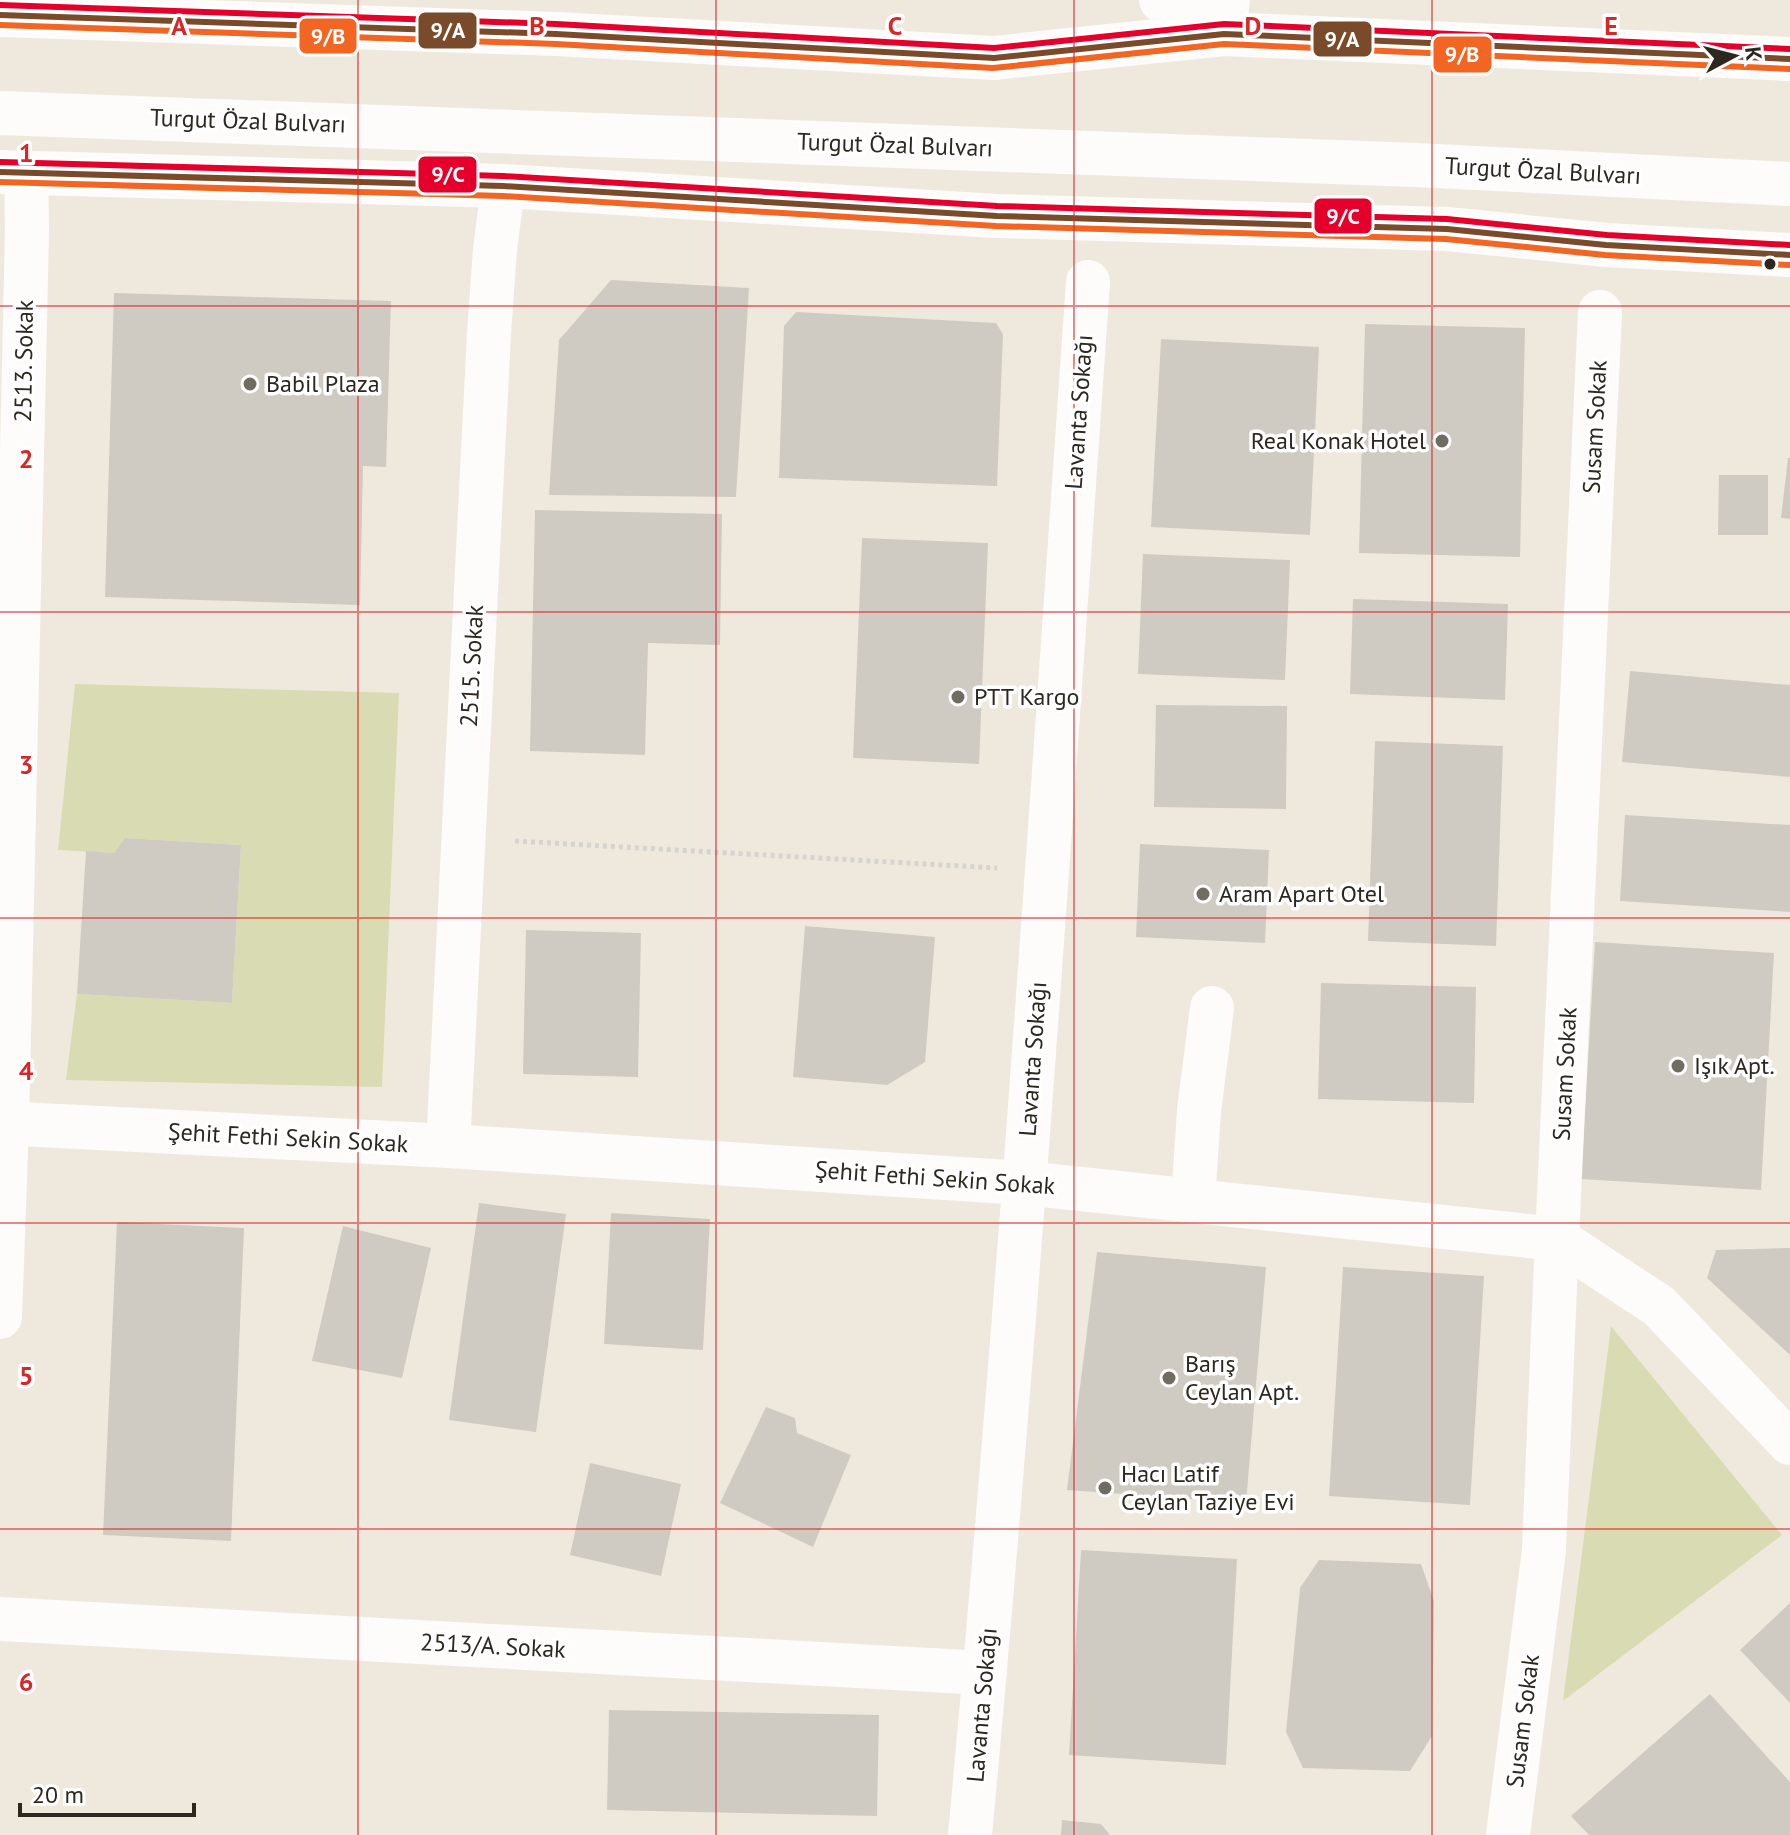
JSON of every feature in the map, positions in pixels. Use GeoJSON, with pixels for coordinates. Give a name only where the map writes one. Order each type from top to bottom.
{"type":"FeatureCollection","features":[{"type":"Feature","properties":{"kind":"street"},"geometry":{"type":"LineString","coordinates":[[1161,0],[1226,17],[1613,53],[1790,59]]}},
{"type":"Feature","properties":{"kind":"street"},"geometry":{"type":"LineString","coordinates":[[0,15],[556,34],[994,58],[1226,17]]}},
{"type":"Feature","properties":{"kind":"street","name":"Turgut Özal Bulvarı"},"geometry":{"type":"LineString","coordinates":[[0,113],[1307,161],[1790,184]]}},
{"type":"Feature","properties":{"kind":"street"},"geometry":{"type":"LineString","coordinates":[[13,172],[503,186],[997,216],[1447,229],[1606,245],[1790,255]]}},
{"type":"Feature","properties":{"kind":"street","name":"2513. Sokak"},"geometry":{"type":"LineString","coordinates":[[0,1317],[26,261],[13,172]]}},
{"type":"Feature","properties":{"kind":"street","name":"2515. Sokak"},"geometry":{"type":"LineString","coordinates":[[448,1146],[492,291],[503,186]]}},
{"type":"Feature","properties":{"kind":"street","name":"Lavanta Sokağı"},"geometry":{"type":"LineString","coordinates":[[970,1835],[1024,1183],[1088,282]]}},
{"type":"Feature","properties":{"kind":"street","name":"Susam Sokak"},"geometry":{"type":"LineString","coordinates":[[1508,1835],[1544,1550],[1600,312]]}},
{"type":"Feature","properties":{"kind":"street"},"geometry":{"type":"LineString","coordinates":[[1193,1201],[1199,1111],[1212,1008]]}},
{"type":"Feature","properties":{"kind":"street","name":"Şehit Fethi Sekin Sokak"},"geometry":{"type":"LineString","coordinates":[[4,1124],[448,1146],[1024,1183],[1557,1239],[1659,1306],[1790,1443]]}},
{"type":"Feature","properties":{"kind":"street","name":"2513/A. Sokak"},"geometry":{"type":"LineString","coordinates":[[0,1619],[985,1673]]}},
{"type":"Feature","properties":{"kind":"path"},"geometry":{"type":"LineString","coordinates":[[463,839],[1047,870]]}},
{"type":"Feature","properties":{"kind":"green space"},"geometry":{"type":"Polygon","coordinates":[[[75,684],[399,693],[382,1087],[66,1080],[77,994],[232,1003],[241,845],[125,838],[114,853],[58,850],[75,684]]]}},
{"type":"Feature","properties":{"kind":"green space"},"geometry":{"type":"Polygon","coordinates":[[[1611,1326],[1782,1535],[1563,1701],[1611,1326]]]}},
{"type":"Feature","properties":{"kind":"building"},"geometry":{"type":"Polygon","coordinates":[[[611,280],[749,288],[736,497],[549,495],[559,340],[611,280]]]}},
{"type":"Feature","properties":{"kind":"building","name":"Babil Plaza"},"geometry":{"type":"Polygon","coordinates":[[[114,293],[391,301],[386,467],[363,466],[360,605],[105,597],[114,293]]]}},
{"type":"Feature","properties":{"kind":"building"},"geometry":{"type":"Polygon","coordinates":[[[796,312],[996,323],[1003,334],[997,486],[779,478],[784,326],[796,312]]]}},
{"type":"Feature","properties":{"kind":"building","name":"Real Konak Hotel"},"geometry":{"type":"Polygon","coordinates":[[[1365,324],[1525,328],[1520,557],[1359,553],[1365,324]]]}},
{"type":"Feature","properties":{"kind":"building"},"geometry":{"type":"Polygon","coordinates":[[[1161,339],[1319,347],[1310,535],[1151,527],[1161,339]]]}},
{"type":"Feature","properties":{"kind":"building"},"geometry":{"type":"Polygon","coordinates":[[[1790,458],[1790,519],[1781,518],[1790,458]]]}},
{"type":"Feature","properties":{"kind":"building"},"geometry":{"type":"Polygon","coordinates":[[[1719,475],[1768,475],[1768,535],[1718,535],[1719,475]]]}},
{"type":"Feature","properties":{"kind":"building"},"geometry":{"type":"Polygon","coordinates":[[[535,510],[722,514],[720,645],[648,643],[645,755],[530,751],[535,510]]]}},
{"type":"Feature","properties":{"kind":"building"},"geometry":{"type":"Polygon","coordinates":[[[862,538],[988,543],[979,764],[853,758],[862,538]]]}},
{"type":"Feature","properties":{"kind":"building"},"geometry":{"type":"Polygon","coordinates":[[[1143,554],[1290,560],[1285,680],[1138,674],[1143,554]]]}},
{"type":"Feature","properties":{"kind":"building"},"geometry":{"type":"Polygon","coordinates":[[[1353,599],[1508,604],[1505,700],[1350,694],[1353,599]]]}},
{"type":"Feature","properties":{"kind":"building"},"geometry":{"type":"Polygon","coordinates":[[[1630,671],[1790,685],[1790,777],[1622,762],[1630,671]]]}},
{"type":"Feature","properties":{"kind":"building"},"geometry":{"type":"Polygon","coordinates":[[[1156,705],[1287,706],[1286,809],[1154,807],[1156,705]]]}},
{"type":"Feature","properties":{"kind":"building"},"geometry":{"type":"Polygon","coordinates":[[[1375,741],[1503,746],[1496,946],[1368,941],[1375,741]]]}},
{"type":"Feature","properties":{"kind":"building"},"geometry":{"type":"Polygon","coordinates":[[[1625,815],[1790,825],[1790,912],[1620,901],[1625,815]]]}},
{"type":"Feature","properties":{"kind":"building"},"geometry":{"type":"Polygon","coordinates":[[[125,838],[241,845],[232,1003],[77,994],[86,851],[114,853],[125,838]]]}},
{"type":"Feature","properties":{"kind":"building","name":"Aram Apart Otel"},"geometry":{"type":"Polygon","coordinates":[[[1140,844],[1269,850],[1265,943],[1136,937],[1140,844]]]}},
{"type":"Feature","properties":{"kind":"building"},"geometry":{"type":"Polygon","coordinates":[[[805,926],[935,937],[925,1062],[887,1085],[793,1077],[805,926]]]}},
{"type":"Feature","properties":{"kind":"building"},"geometry":{"type":"Polygon","coordinates":[[[526,930],[641,933],[638,1077],[523,1074],[526,930]]]}},
{"type":"Feature","properties":{"kind":"building","name":"Işık Apt."},"geometry":{"type":"Polygon","coordinates":[[[1595,942],[1774,953],[1761,1190],[1581,1179],[1595,942]]]}},
{"type":"Feature","properties":{"kind":"building"},"geometry":{"type":"Polygon","coordinates":[[[1321,983],[1476,987],[1474,1103],[1318,1099],[1321,983]]]}},
{"type":"Feature","properties":{"kind":"building"},"geometry":{"type":"Polygon","coordinates":[[[479,1203],[566,1214],[536,1432],[449,1420],[479,1203]]]}},
{"type":"Feature","properties":{"kind":"building"},"geometry":{"type":"Polygon","coordinates":[[[611,1213],[710,1219],[703,1350],[604,1344],[611,1213]]]}},
{"type":"Feature","properties":{"kind":"building"},"geometry":{"type":"Polygon","coordinates":[[[117,1222],[244,1228],[231,1541],[103,1535],[117,1222]]]}},
{"type":"Feature","properties":{"kind":"building"},"geometry":{"type":"Polygon","coordinates":[[[343,1226],[431,1248],[402,1378],[312,1361],[343,1226]]]}},
{"type":"Feature","properties":{"kind":"building"},"geometry":{"type":"Polygon","coordinates":[[[1790,1248],[1790,1355],[1707,1278],[1716,1250],[1790,1248]]]}},
{"type":"Feature","properties":{"kind":"building","name":"Barış Ceylan Apt."},"geometry":{"type":"Polygon","coordinates":[[[1097,1252],[1266,1267],[1246,1503],[1067,1490],[1097,1252]]]}},
{"type":"Feature","properties":{"kind":"building"},"geometry":{"type":"Polygon","coordinates":[[[1343,1267],[1484,1276],[1470,1505],[1329,1496],[1343,1267]]]}},
{"type":"Feature","properties":{"kind":"building"},"geometry":{"type":"Polygon","coordinates":[[[766,1407],[795,1418],[797,1433],[851,1455],[813,1547],[720,1503],[766,1407]]]}},
{"type":"Feature","properties":{"kind":"building"},"geometry":{"type":"Polygon","coordinates":[[[590,1463],[681,1484],[661,1576],[570,1555],[590,1463]]]}},
{"type":"Feature","properties":{"kind":"building"},"geometry":{"type":"Polygon","coordinates":[[[1081,1550],[1237,1559],[1226,1765],[1069,1755],[1081,1550]]]}},
{"type":"Feature","properties":{"kind":"building"},"geometry":{"type":"Polygon","coordinates":[[[1319,1560],[1421,1564],[1434,1601],[1432,1736],[1410,1771],[1303,1768],[1286,1732],[1300,1588],[1319,1560]]]}},
{"type":"Feature","properties":{"kind":"building"},"geometry":{"type":"Polygon","coordinates":[[[1790,1603],[1790,1703],[1740,1650],[1790,1603]]]}},
{"type":"Feature","properties":{"kind":"building"},"geometry":{"type":"Polygon","coordinates":[[[1710,1694],[1790,1782],[1790,1835],[1589,1835],[1571,1816],[1710,1694]]]}},
{"type":"Feature","properties":{"kind":"building"},"geometry":{"type":"Polygon","coordinates":[[[609,1710],[879,1715],[877,1816],[607,1810],[609,1710]]]}},
{"type":"Feature","properties":{"kind":"building"},"geometry":{"type":"Polygon","coordinates":[[[1062,1820],[1101,1824],[1110,1835],[1061,1835],[1062,1820]]]}},
{"type":"Feature","properties":{"kind":"transit line","name":"9/C"},"geometry":{"type":"LineString","coordinates":[[0,5],[556,24],[994,48],[1224,24],[1790,49]]}},
{"type":"Feature","properties":{"kind":"transit line","name":"9/A"},"geometry":{"type":"LineString","coordinates":[[0,15],[556,34],[994,58],[1224,34],[1790,59]]}},
{"type":"Feature","properties":{"kind":"transit line","name":"9/B"},"geometry":{"type":"LineString","coordinates":[[0,25],[556,44],[993,68],[1224,44],[1790,69]]}},
{"type":"Feature","properties":{"kind":"transit line","name":"9/C"},"geometry":{"type":"LineString","coordinates":[[0,162],[503,176],[997,206],[1447,219],[1607,235],[1790,245]]}},
{"type":"Feature","properties":{"kind":"transit line","name":"9/A"},"geometry":{"type":"LineString","coordinates":[[0,172],[503,186],[997,216],[1447,229],[1606,245],[1790,255]]}},
{"type":"Feature","properties":{"kind":"transit line","name":"9/B"},"geometry":{"type":"LineString","coordinates":[[0,182],[503,196],[996,226],[1446,239],[1605,255],[1789,265]]}},
{"type":"Feature","properties":{"kind":"place","name":"Babil Plaza"},"geometry":{"type":"Point","coordinates":[250,384]}},
{"type":"Feature","properties":{"kind":"place","name":"Real Konak Hotel"},"geometry":{"type":"Point","coordinates":[1442,441]}},
{"type":"Feature","properties":{"kind":"place","name":"PTT Kargo"},"geometry":{"type":"Point","coordinates":[958,697]}},
{"type":"Feature","properties":{"kind":"place","name":"Aram Apart Otel"},"geometry":{"type":"Point","coordinates":[1203,894]}},
{"type":"Feature","properties":{"kind":"place","name":"Işık Apt."},"geometry":{"type":"Point","coordinates":[1678,1066]}},
{"type":"Feature","properties":{"kind":"place","name":"Barış Ceylan Apt."},"geometry":{"type":"Point","coordinates":[1169,1378]}},
{"type":"Feature","properties":{"kind":"place","name":"Hacı Latif Ceylan Taziye Evi"},"geometry":{"type":"Point","coordinates":[1105,1488]}}]}
